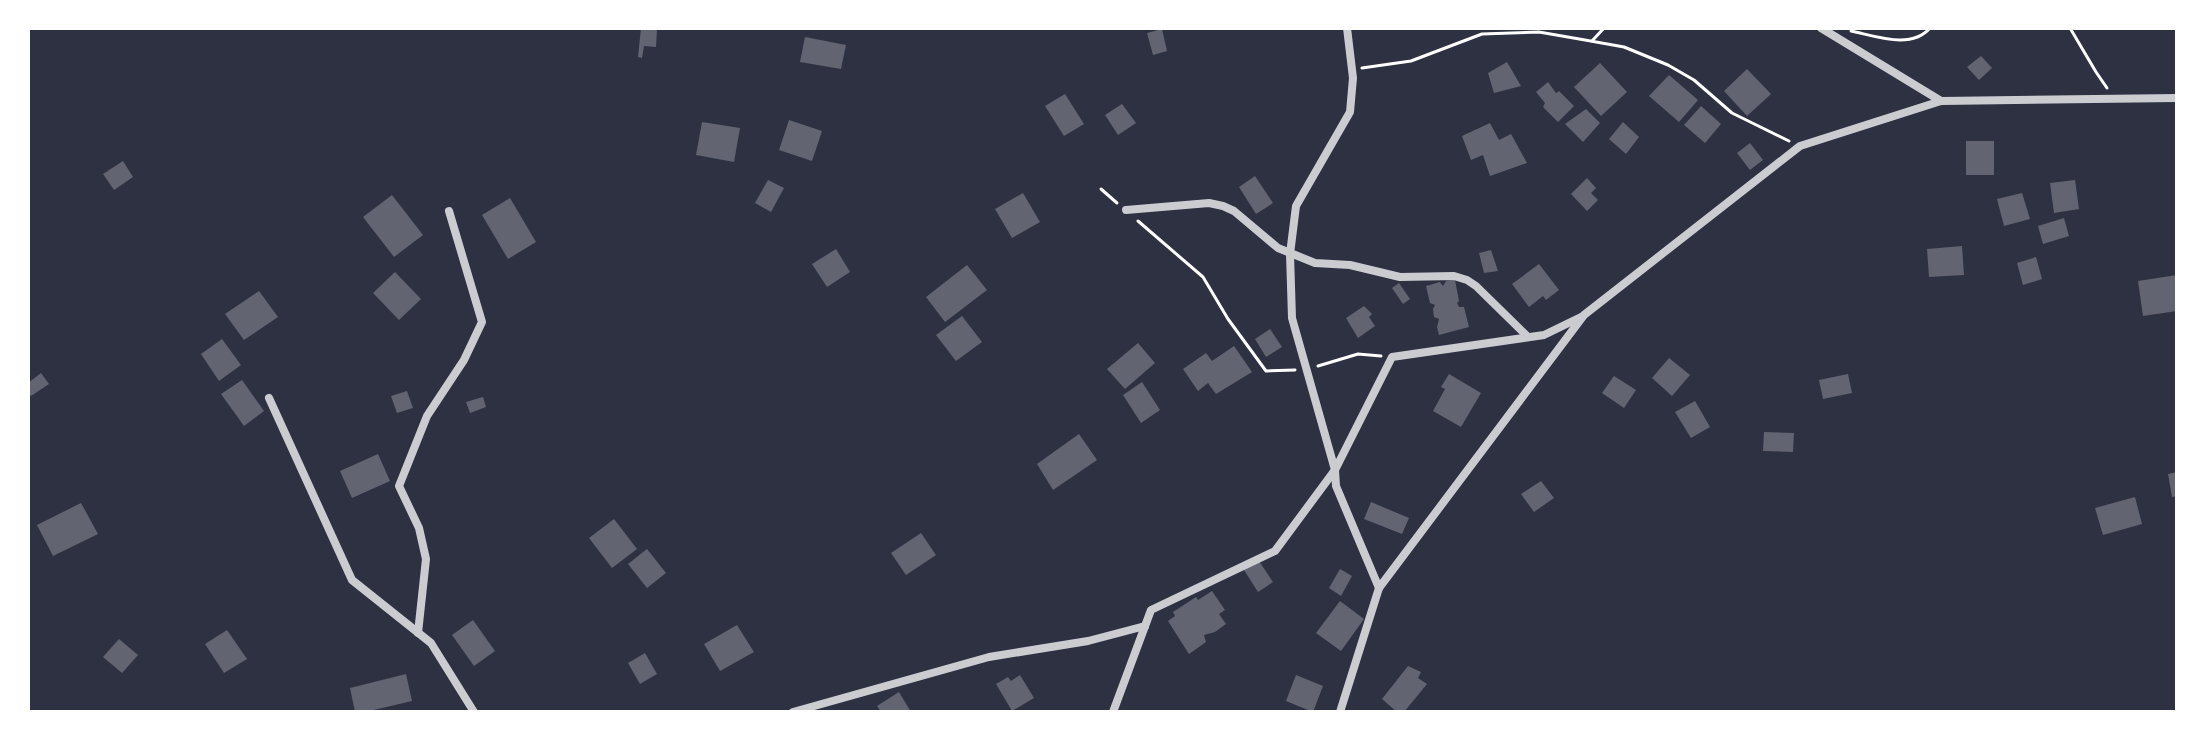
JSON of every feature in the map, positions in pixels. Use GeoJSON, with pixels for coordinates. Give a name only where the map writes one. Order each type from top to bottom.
{"type":"FeatureCollection","features":[{"type":"Feature","properties":{"kind":"street"},"geometry":{"type":"LineString","coordinates":[[1347,28],[1353,78],[1350,112],[1296,206],[1290,254],[1292,318],[1335,470],[1336,486],[1379,588]]}},
{"type":"Feature","properties":{"kind":"street"},"geometry":{"type":"LineString","coordinates":[[1821,28],[1941,101]]}},
{"type":"Feature","properties":{"kind":"street"},"geometry":{"type":"LineString","coordinates":[[1113,712],[1151,610],[1275,551],[1335,470],[1392,357],[1544,335],[1584,315],[1800,146],[1941,101],[2177,98]]}},
{"type":"Feature","properties":{"kind":"street"},"geometry":{"type":"LineString","coordinates":[[1126,210],[1209,203],[1234,211],[1278,248],[1315,263],[1350,265],[1400,277],[1454,276],[1467,280],[1528,337]]}},
{"type":"Feature","properties":{"kind":"street"},"geometry":{"type":"LineString","coordinates":[[418,633],[426,559],[419,528],[399,486],[427,416],[464,360],[482,322],[449,211]]}},
{"type":"Feature","properties":{"kind":"street"},"geometry":{"type":"LineString","coordinates":[[1340,712],[1379,588],[1584,315]]}},
{"type":"Feature","properties":{"kind":"street"},"geometry":{"type":"LineString","coordinates":[[269,398],[352,580],[431,643],[474,712]]}},
{"type":"Feature","properties":{"kind":"street"},"geometry":{"type":"LineString","coordinates":[[793,712],[989,657],[1088,641],[1145,626]]}},
{"type":"Feature","properties":{"kind":"path"},"geometry":{"type":"LineString","coordinates":[[1592,41],[1604,28]]}},
{"type":"Feature","properties":{"kind":"path"},"geometry":{"type":"LineString","coordinates":[[1845,30],[1903,41],[1924,35],[1930,28]]}},
{"type":"Feature","properties":{"kind":"path"},"geometry":{"type":"LineString","coordinates":[[2070,28],[2116,100]]}},
{"type":"Feature","properties":{"kind":"path"},"geometry":{"type":"LineString","coordinates":[[1352,68],[1411,61],[1482,34],[1539,32],[1592,41],[1624,47],[1668,65],[1694,80],[1732,113],[1800,146]]}},
{"type":"Feature","properties":{"kind":"path"},"geometry":{"type":"LineString","coordinates":[[1101,189],[1203,277],[1228,319],[1266,371],[1306,369],[1358,354],[1392,357]]}},
{"type":"Feature","properties":{"kind":"building"},"geometry":{"type":"Polygon","coordinates":[[[641,28],[657,29],[656,47],[644,46],[642,58],[638,57],[641,28]]]}},
{"type":"Feature","properties":{"kind":"building"},"geometry":{"type":"Polygon","coordinates":[[[1162,29],[1167,51],[1153,55],[1147,33],[1162,29]]]}},
{"type":"Feature","properties":{"kind":"building"},"geometry":{"type":"Polygon","coordinates":[[[805,37],[846,45],[841,69],[800,62],[805,37]]]}},
{"type":"Feature","properties":{"kind":"building"},"geometry":{"type":"Polygon","coordinates":[[[1981,56],[1992,68],[1979,80],[1967,67],[1981,56]]]}},
{"type":"Feature","properties":{"kind":"building"},"geometry":{"type":"Polygon","coordinates":[[[1507,62],[1521,86],[1494,93],[1488,73],[1507,62]]]}},
{"type":"Feature","properties":{"kind":"building"},"geometry":{"type":"Polygon","coordinates":[[[1600,63],[1627,92],[1601,116],[1574,87],[1600,63]]]}},
{"type":"Feature","properties":{"kind":"building"},"geometry":{"type":"Polygon","coordinates":[[[1747,69],[1771,94],[1747,116],[1724,91],[1747,69]]]}},
{"type":"Feature","properties":{"kind":"building"},"geometry":{"type":"Polygon","coordinates":[[[1669,75],[1698,100],[1679,122],[1649,96],[1669,75]]]}},
{"type":"Feature","properties":{"kind":"building"},"geometry":{"type":"Polygon","coordinates":[[[1548,82],[1556,93],[1559,91],[1574,106],[1558,122],[1543,107],[1545,103],[1536,92],[1548,82]]]}},
{"type":"Feature","properties":{"kind":"building"},"geometry":{"type":"Polygon","coordinates":[[[1065,94],[1084,124],[1064,136],[1045,106],[1065,94]]]}},
{"type":"Feature","properties":{"kind":"building"},"geometry":{"type":"Polygon","coordinates":[[[1122,104],[1136,123],[1118,135],[1105,115],[1122,104]]]}},
{"type":"Feature","properties":{"kind":"building"},"geometry":{"type":"Polygon","coordinates":[[[1701,106],[1721,124],[1705,143],[1684,125],[1701,106]]]}},
{"type":"Feature","properties":{"kind":"building"},"geometry":{"type":"Polygon","coordinates":[[[1586,109],[1600,123],[1583,142],[1565,124],[1586,109]]]}},
{"type":"Feature","properties":{"kind":"building"},"geometry":{"type":"Polygon","coordinates":[[[789,120],[822,131],[812,161],[779,150],[789,120]]]}},
{"type":"Feature","properties":{"kind":"building"},"geometry":{"type":"Polygon","coordinates":[[[702,122],[740,128],[734,162],[696,155],[702,122]]]}},
{"type":"Feature","properties":{"kind":"building"},"geometry":{"type":"Polygon","coordinates":[[[1623,122],[1639,137],[1626,154],[1609,139],[1623,122]]]}},
{"type":"Feature","properties":{"kind":"building"},"geometry":{"type":"Polygon","coordinates":[[[1490,123],[1499,140],[1511,134],[1527,163],[1490,176],[1483,155],[1471,160],[1462,136],[1490,123]]]}},
{"type":"Feature","properties":{"kind":"building"},"geometry":{"type":"Polygon","coordinates":[[[1966,141],[1994,141],[1994,175],[1966,175],[1966,141]]]}},
{"type":"Feature","properties":{"kind":"building"},"geometry":{"type":"Polygon","coordinates":[[[1750,143],[1763,160],[1750,170],[1737,153],[1750,143]]]}},
{"type":"Feature","properties":{"kind":"building"},"geometry":{"type":"Polygon","coordinates":[[[123,161],[133,177],[114,190],[103,174],[123,161]]]}},
{"type":"Feature","properties":{"kind":"building"},"geometry":{"type":"Polygon","coordinates":[[[1255,176],[1273,203],[1256,214],[1239,187],[1255,176]]]}},
{"type":"Feature","properties":{"kind":"building"},"geometry":{"type":"Polygon","coordinates":[[[1587,178],[1596,188],[1591,193],[1598,200],[1587,211],[1571,194],[1587,178]]]}},
{"type":"Feature","properties":{"kind":"building"},"geometry":{"type":"Polygon","coordinates":[[[768,180],[784,188],[771,212],[755,203],[768,180]]]}},
{"type":"Feature","properties":{"kind":"building"},"geometry":{"type":"Polygon","coordinates":[[[2075,180],[2079,209],[2054,213],[2050,183],[2075,180]]]}},
{"type":"Feature","properties":{"kind":"building"},"geometry":{"type":"Polygon","coordinates":[[[1023,193],[1040,222],[1012,238],[995,209],[1023,193]]]}},
{"type":"Feature","properties":{"kind":"building"},"geometry":{"type":"Polygon","coordinates":[[[2022,193],[2030,219],[2004,226],[1997,199],[2022,193]]]}},
{"type":"Feature","properties":{"kind":"building"},"geometry":{"type":"Polygon","coordinates":[[[392,195],[423,235],[394,257],[363,217],[392,195]]]}},
{"type":"Feature","properties":{"kind":"building"},"geometry":{"type":"Polygon","coordinates":[[[510,198],[536,242],[508,259],[482,215],[510,198]]]}},
{"type":"Feature","properties":{"kind":"building"},"geometry":{"type":"Polygon","coordinates":[[[2064,218],[2069,236],[2043,244],[2038,226],[2064,218]]]}},
{"type":"Feature","properties":{"kind":"building"},"geometry":{"type":"Polygon","coordinates":[[[1962,246],[1964,275],[1929,277],[1927,249],[1962,246]]]}},
{"type":"Feature","properties":{"kind":"building"},"geometry":{"type":"Polygon","coordinates":[[[836,249],[850,272],[827,287],[812,264],[836,249]]]}},
{"type":"Feature","properties":{"kind":"building"},"geometry":{"type":"Polygon","coordinates":[[[1491,250],[1498,271],[1484,273],[1479,253],[1491,250]]]}},
{"type":"Feature","properties":{"kind":"building"},"geometry":{"type":"Polygon","coordinates":[[[2036,257],[2042,279],[2023,285],[2017,263],[2036,257]]]}},
{"type":"Feature","properties":{"kind":"building"},"geometry":{"type":"Polygon","coordinates":[[[1539,264],[1559,290],[1546,300],[1543,296],[1529,307],[1512,284],[1539,264]]]}},
{"type":"Feature","properties":{"kind":"building"},"geometry":{"type":"Polygon","coordinates":[[[967,265],[987,290],[945,322],[926,297],[967,265]]]}},
{"type":"Feature","properties":{"kind":"building"},"geometry":{"type":"Polygon","coordinates":[[[395,272],[421,299],[399,320],[373,293],[395,272]]]}},
{"type":"Feature","properties":{"kind":"building"},"geometry":{"type":"Polygon","coordinates":[[[2177,275],[2177,311],[2143,316],[2138,281],[2177,275]]]}},
{"type":"Feature","properties":{"kind":"building"},"geometry":{"type":"Polygon","coordinates":[[[1455,280],[1457,303],[1459,307],[1464,307],[1469,327],[1439,335],[1439,319],[1434,317],[1435,305],[1430,303],[1426,286],[1440,282],[1443,286],[1446,281],[1455,280]]]}},
{"type":"Feature","properties":{"kind":"building"},"geometry":{"type":"Polygon","coordinates":[[[1399,283],[1410,299],[1403,304],[1392,288],[1399,283]]]}},
{"type":"Feature","properties":{"kind":"building"},"geometry":{"type":"Polygon","coordinates":[[[259,291],[278,317],[244,340],[225,314],[259,291]]]}},
{"type":"Feature","properties":{"kind":"building"},"geometry":{"type":"Polygon","coordinates":[[[1364,306],[1372,314],[1369,317],[1375,326],[1358,338],[1346,318],[1364,306]]]}},
{"type":"Feature","properties":{"kind":"building"},"geometry":{"type":"Polygon","coordinates":[[[962,316],[982,342],[956,361],[936,335],[962,316]]]}},
{"type":"Feature","properties":{"kind":"building"},"geometry":{"type":"Polygon","coordinates":[[[1270,329],[1282,347],[1266,357],[1255,339],[1270,329]]]}},
{"type":"Feature","properties":{"kind":"building"},"geometry":{"type":"Polygon","coordinates":[[[222,339],[241,365],[219,381],[201,354],[222,339]]]}},
{"type":"Feature","properties":{"kind":"building"},"geometry":{"type":"Polygon","coordinates":[[[1138,343],[1155,363],[1125,389],[1107,369],[1138,343]]]}},
{"type":"Feature","properties":{"kind":"building"},"geometry":{"type":"Polygon","coordinates":[[[1234,346],[1252,372],[1216,394],[1208,383],[1198,391],[1183,369],[1206,353],[1212,361],[1234,346]]]}},
{"type":"Feature","properties":{"kind":"building"},"geometry":{"type":"Polygon","coordinates":[[[1669,358],[1690,375],[1672,396],[1652,378],[1669,358]]]}},
{"type":"Feature","properties":{"kind":"building"},"geometry":{"type":"Polygon","coordinates":[[[41,373],[49,384],[31,396],[28,383],[41,373]]]}},
{"type":"Feature","properties":{"kind":"building"},"geometry":{"type":"Polygon","coordinates":[[[1449,374],[1481,393],[1461,427],[1433,411],[1449,374]]]}},
{"type":"Feature","properties":{"kind":"building"},"geometry":{"type":"Polygon","coordinates":[[[1848,374],[1852,393],[1823,399],[1819,380],[1848,374]]]}},
{"type":"Feature","properties":{"kind":"building"},"geometry":{"type":"Polygon","coordinates":[[[1614,376],[1636,390],[1624,408],[1602,393],[1614,376]]]}},
{"type":"Feature","properties":{"kind":"building"},"geometry":{"type":"Polygon","coordinates":[[[242,380],[264,411],[244,426],[221,394],[242,380]]]}},
{"type":"Feature","properties":{"kind":"building"},"geometry":{"type":"Polygon","coordinates":[[[1142,382],[1160,410],[1141,423],[1123,395],[1142,382]]]}},
{"type":"Feature","properties":{"kind":"building"},"geometry":{"type":"Polygon","coordinates":[[[407,391],[413,408],[397,413],[391,396],[407,391]]]}},
{"type":"Feature","properties":{"kind":"building"},"geometry":{"type":"Polygon","coordinates":[[[483,397],[486,407],[470,413],[466,402],[483,397]]]}},
{"type":"Feature","properties":{"kind":"building"},"geometry":{"type":"Polygon","coordinates":[[[1695,401],[1710,427],[1691,438],[1675,412],[1695,401]]]}},
{"type":"Feature","properties":{"kind":"building"},"geometry":{"type":"Polygon","coordinates":[[[1764,432],[1794,433],[1793,452],[1763,451],[1764,432]]]}},
{"type":"Feature","properties":{"kind":"building"},"geometry":{"type":"Polygon","coordinates":[[[1079,434],[1097,460],[1053,490],[1037,464],[1079,434]]]}},
{"type":"Feature","properties":{"kind":"building"},"geometry":{"type":"Polygon","coordinates":[[[378,454],[390,481],[352,498],[340,471],[378,454]]]}},
{"type":"Feature","properties":{"kind":"building"},"geometry":{"type":"Polygon","coordinates":[[[2177,472],[2177,496],[2172,497],[2168,474],[2177,472]]]}},
{"type":"Feature","properties":{"kind":"building"},"geometry":{"type":"Polygon","coordinates":[[[1541,481],[1554,498],[1534,512],[1521,494],[1541,481]]]}},
{"type":"Feature","properties":{"kind":"building"},"geometry":{"type":"Polygon","coordinates":[[[2135,497],[2142,524],[2103,535],[2095,508],[2135,497]]]}},
{"type":"Feature","properties":{"kind":"building"},"geometry":{"type":"Polygon","coordinates":[[[1371,502],[1409,518],[1402,534],[1364,519],[1371,502]]]}},
{"type":"Feature","properties":{"kind":"building"},"geometry":{"type":"Polygon","coordinates":[[[81,503],[98,534],[53,556],[37,525],[81,503]]]}},
{"type":"Feature","properties":{"kind":"building"},"geometry":{"type":"Polygon","coordinates":[[[614,519],[637,549],[612,568],[589,538],[614,519]]]}},
{"type":"Feature","properties":{"kind":"building"},"geometry":{"type":"Polygon","coordinates":[[[921,533],[936,555],[906,575],[891,553],[921,533]]]}},
{"type":"Feature","properties":{"kind":"building"},"geometry":{"type":"Polygon","coordinates":[[[647,549],[666,573],[647,588],[628,564],[647,549]]]}},
{"type":"Feature","properties":{"kind":"building"},"geometry":{"type":"Polygon","coordinates":[[[1259,561],[1273,582],[1258,592],[1244,570],[1259,561]]]}},
{"type":"Feature","properties":{"kind":"building"},"geometry":{"type":"Polygon","coordinates":[[[1340,569],[1352,576],[1341,596],[1329,588],[1340,569]]]}},
{"type":"Feature","properties":{"kind":"building"},"geometry":{"type":"Polygon","coordinates":[[[1212,591],[1225,610],[1219,614],[1226,624],[1204,635],[1206,642],[1189,654],[1168,621],[1175,616],[1173,612],[1212,591]]]}},
{"type":"Feature","properties":{"kind":"building"},"geometry":{"type":"Polygon","coordinates":[[[1340,601],[1364,619],[1341,651],[1316,633],[1340,601]]]}},
{"type":"Feature","properties":{"kind":"building"},"geometry":{"type":"Polygon","coordinates":[[[473,620],[495,651],[474,666],[452,635],[473,620]]]}},
{"type":"Feature","properties":{"kind":"building"},"geometry":{"type":"Polygon","coordinates":[[[737,625],[754,652],[720,671],[704,644],[737,625]]]}},
{"type":"Feature","properties":{"kind":"building"},"geometry":{"type":"Polygon","coordinates":[[[227,630],[247,659],[224,673],[205,644],[227,630]]]}},
{"type":"Feature","properties":{"kind":"building"},"geometry":{"type":"Polygon","coordinates":[[[119,639],[138,655],[122,673],[103,657],[119,639]]]}},
{"type":"Feature","properties":{"kind":"building"},"geometry":{"type":"Polygon","coordinates":[[[645,653],[657,674],[640,684],[628,663],[645,653]]]}},
{"type":"Feature","properties":{"kind":"building"},"geometry":{"type":"Polygon","coordinates":[[[1408,666],[1421,672],[1418,678],[1427,684],[1404,712],[1397,712],[1382,699],[1408,666]]]}},
{"type":"Feature","properties":{"kind":"building"},"geometry":{"type":"Polygon","coordinates":[[[406,674],[412,701],[355,712],[350,688],[406,674]]]}},
{"type":"Feature","properties":{"kind":"building"},"geometry":{"type":"Polygon","coordinates":[[[1020,675],[1034,698],[1012,711],[996,684],[1008,677],[1011,681],[1020,675]]]}},
{"type":"Feature","properties":{"kind":"building"},"geometry":{"type":"Polygon","coordinates":[[[1296,675],[1323,686],[1313,712],[1286,701],[1296,675]]]}},
{"type":"Feature","properties":{"kind":"building"},"geometry":{"type":"Polygon","coordinates":[[[899,692],[911,712],[881,712],[877,706],[899,692]]]}}]}
